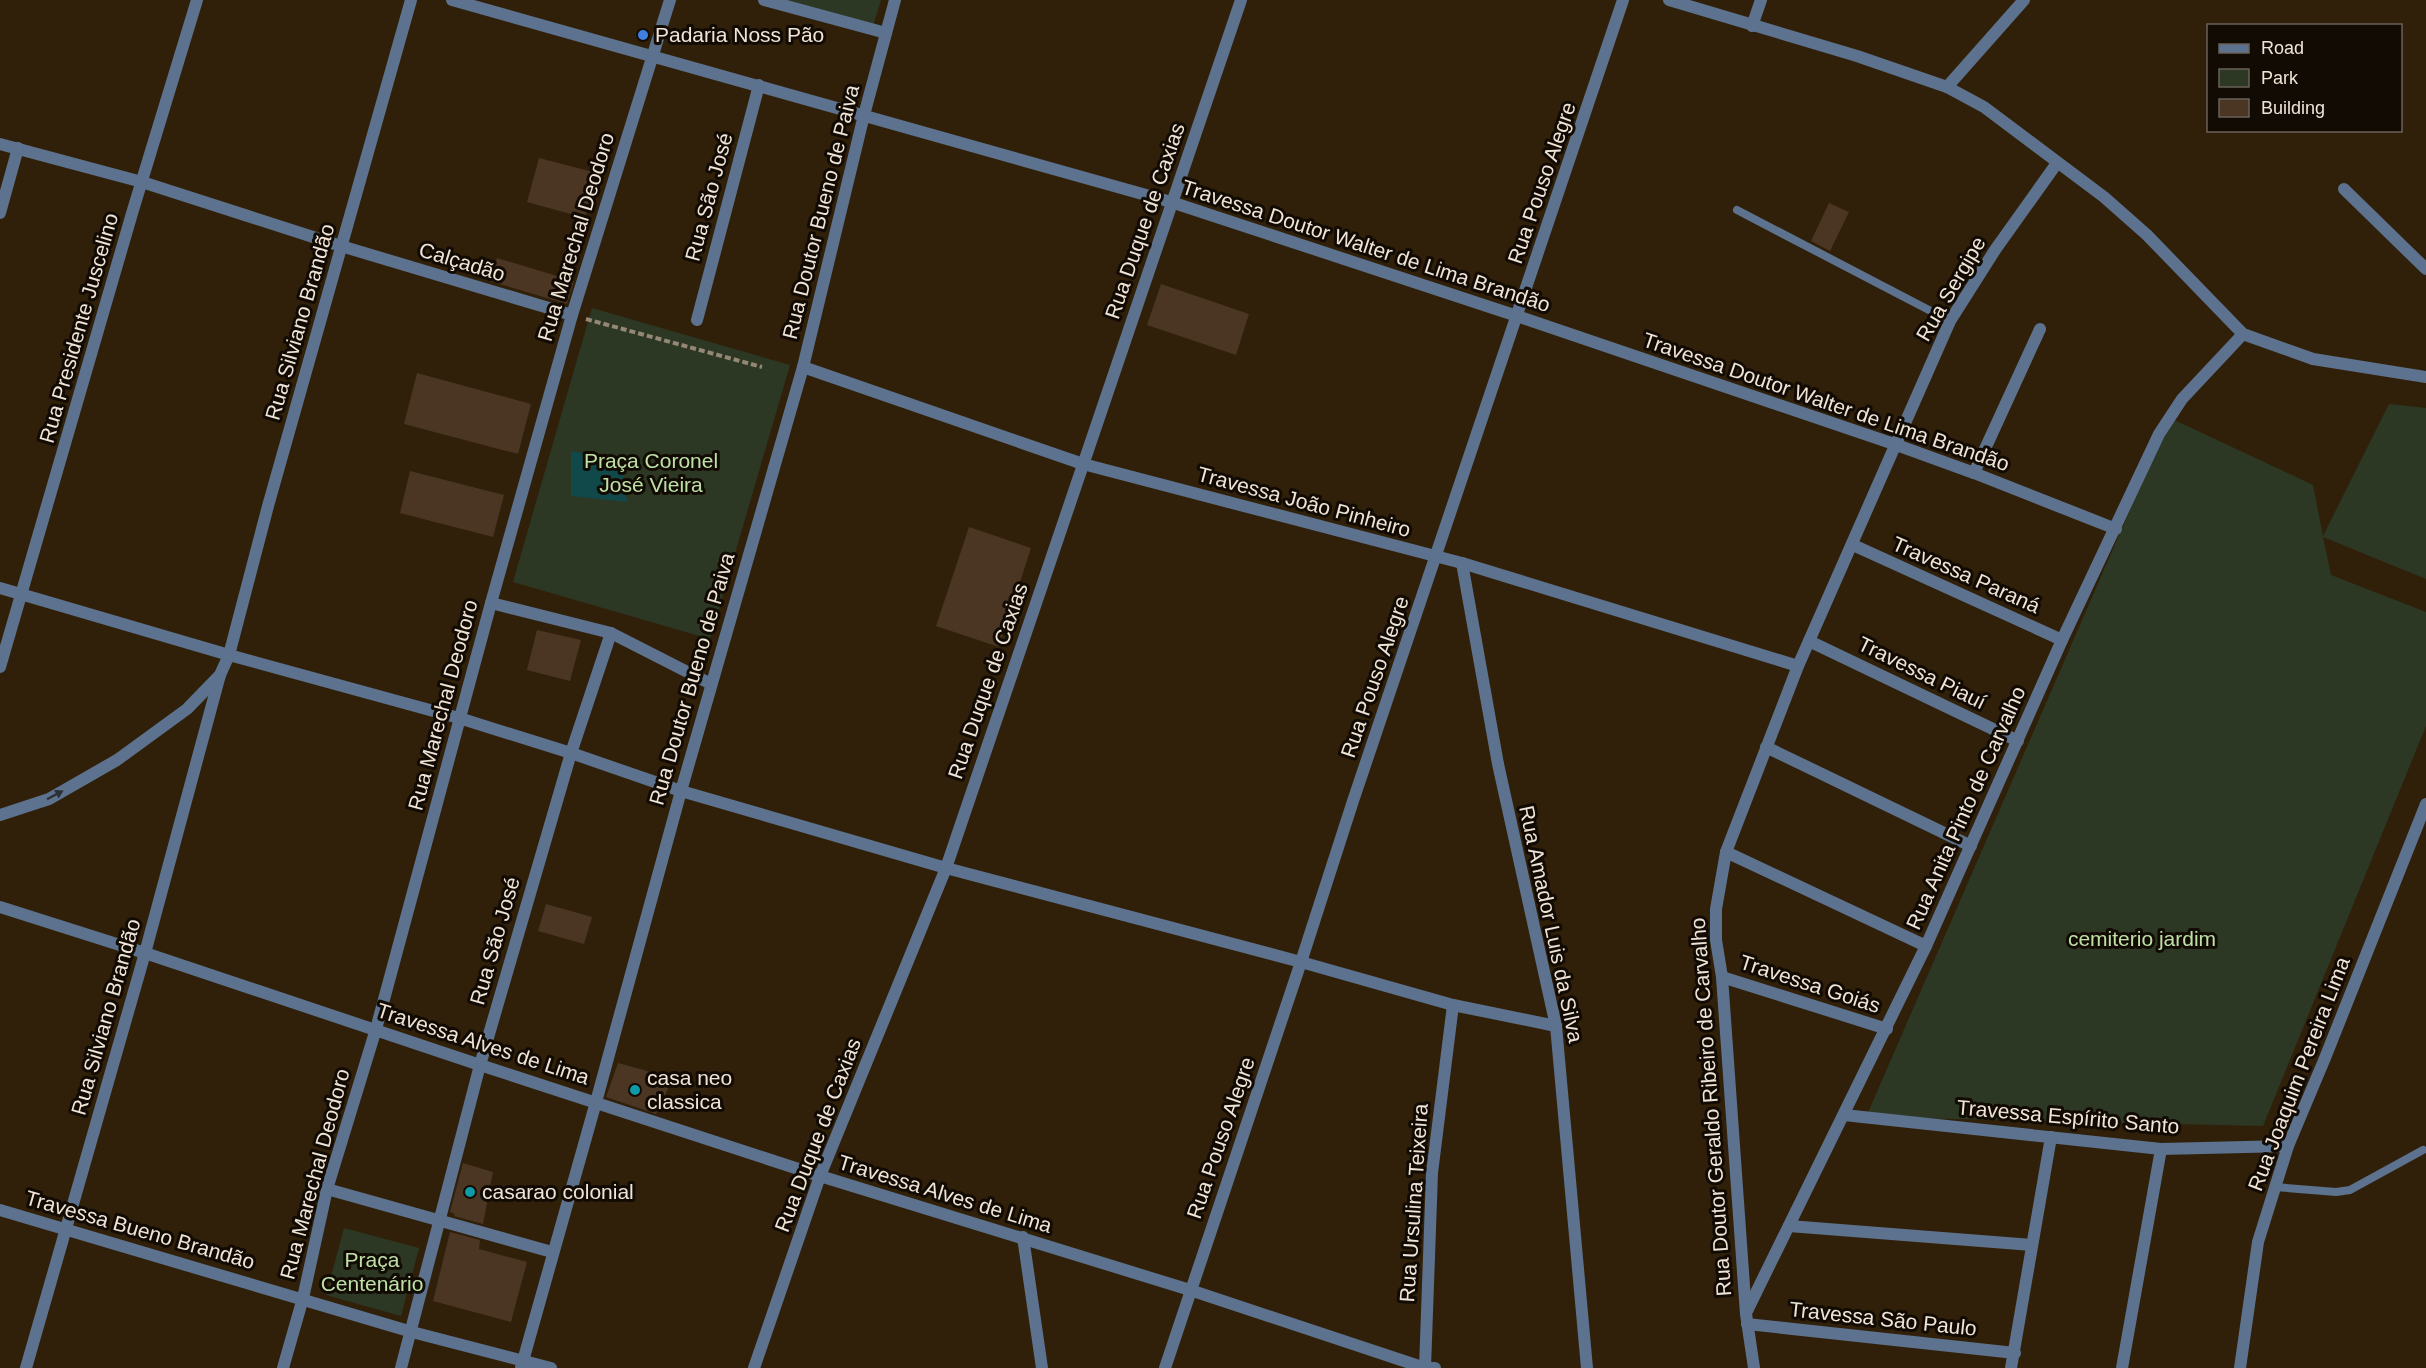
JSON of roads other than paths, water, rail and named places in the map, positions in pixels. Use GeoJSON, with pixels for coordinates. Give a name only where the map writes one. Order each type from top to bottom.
{"type":"FeatureCollection","features":[{"type":"Feature","properties":{"kind":"street","name":"Rua Presidente Juscelino"},"geometry":{"type":"LineString","coordinates":[[0,667],[197,0]]}},
{"type":"Feature","properties":{"kind":"street","name":"Rua Silviano Brandão"},"geometry":{"type":"LineString","coordinates":[[26,1368],[146,953],[220,675],[229,655],[268,506],[411,0]]}},
{"type":"Feature","properties":{"kind":"street","name":"Travessa Doutor Walter de Lima Brandão"},"geometry":{"type":"LineString","coordinates":[[452,0],[1172,202],[1894,444],[1974,473],[2116,530]]}},
{"type":"Feature","properties":{"kind":"street","name":"Rua Marechal Deodoro"},"geometry":{"type":"LineString","coordinates":[[283,1368],[303,1298],[327,1189],[376,1029],[459,718],[572,315],[670,0]]}},
{"type":"Feature","properties":{"kind":"street"},"geometry":{"type":"LineString","coordinates":[[764,0],[886,33]]}},
{"type":"Feature","properties":{"kind":"street","name":"Rua Doutor Bueno de Paiva"},"geometry":{"type":"LineString","coordinates":[[522,1364],[711,684],[803,367],[864,115],[895,0]]}},
{"type":"Feature","properties":{"kind":"street","name":"Rua Duque de Caxias"},"geometry":{"type":"LineString","coordinates":[[754,1368],[820,1176],[946,868],[1240,0]]}},
{"type":"Feature","properties":{"kind":"street","name":"Rua Pouso Alegre"},"geometry":{"type":"LineString","coordinates":[[1165,1368],[1623,0]]}},
{"type":"Feature","properties":{"kind":"street"},"geometry":{"type":"LineString","coordinates":[[1669,0],[1857,56],[1947,87],[1984,107],[2104,197],[2147,235],[2243,334],[2313,359],[2426,377]]}},
{"type":"Feature","properties":{"kind":"street"},"geometry":{"type":"LineString","coordinates":[[1752,26],[1761,0]]}},
{"type":"Feature","properties":{"kind":"street"},"geometry":{"type":"LineString","coordinates":[[1947,87],[2024,0]]}},
{"type":"Feature","properties":{"kind":"street","name":"Rua São José"},"geometry":{"type":"LineString","coordinates":[[698,320],[759,85]]}},
{"type":"Feature","properties":{"kind":"street","name":"Calçadão"},"geometry":{"type":"LineString","coordinates":[[0,144],[142,182],[341,246],[572,315]]}},
{"type":"Feature","properties":{"kind":"street"},"geometry":{"type":"LineString","coordinates":[[0,213],[18,148]]}},
{"type":"Feature","properties":{"kind":"street","name":"Rua Sergipe"},"geometry":{"type":"LineString","coordinates":[[1894,444],[1950,321],[1995,250],[2056,163]]}},
{"type":"Feature","properties":{"kind":"street"},"geometry":{"type":"LineString","coordinates":[[2344,189],[2426,269]]}},
{"type":"Feature","properties":{"kind":"street"},"geometry":{"type":"LineString","coordinates":[[1974,473],[2040,329]]}},
{"type":"Feature","properties":{"kind":"street","name":"Rua Anita Pinto de Carvalho"},"geometry":{"type":"LineString","coordinates":[[1746,1319],[1926,946],[2062,640],[2116,530],[2159,434],[2182,399],[2243,334]]}},
{"type":"Feature","properties":{"kind":"street","name":"Travessa João Pinheiro"},"geometry":{"type":"LineString","coordinates":[[803,367],[1083,464],[1462,563],[1798,666]]}},
{"type":"Feature","properties":{"kind":"street","name":"Rua Doutor Geraldo Ribeiro de Carvalho"},"geometry":{"type":"LineString","coordinates":[[1754,1368],[1746,1319],[1722,977],[1716,940],[1716,909],[1726,852],[1766,747],[1798,666],[1853,545],[1894,444]]}},
{"type":"Feature","properties":{"kind":"street","name":"Travessa Paraná"},"geometry":{"type":"LineString","coordinates":[[1853,545],[2062,640]]}},
{"type":"Feature","properties":{"kind":"street","name":"Rua Amador Luis da Silva"},"geometry":{"type":"LineString","coordinates":[[1462,563],[1498,764],[1556,1026],[1587,1368]]}},
{"type":"Feature","properties":{"kind":"street"},"geometry":{"type":"LineString","coordinates":[[0,588],[229,655],[459,718],[681,791],[946,868],[1301,962],[1453,1005],[1556,1026]]}},
{"type":"Feature","properties":{"kind":"street"},"geometry":{"type":"LineString","coordinates":[[491,603],[610,633],[711,684]]}},
{"type":"Feature","properties":{"kind":"street","name":"Rua São José"},"geometry":{"type":"LineString","coordinates":[[401,1368],[480,1065],[570,753],[610,633]]}},
{"type":"Feature","properties":{"kind":"street","name":"Travessa Piauí"},"geometry":{"type":"LineString","coordinates":[[1809,641],[2018,741]]}},
{"type":"Feature","properties":{"kind":"street"},"geometry":{"type":"LineString","coordinates":[[0,815],[49,798],[117,760],[187,709],[220,675]]}},
{"type":"Feature","properties":{"kind":"street"},"geometry":{"type":"LineString","coordinates":[[1766,747],[1971,846]]}},
{"type":"Feature","properties":{"kind":"street","name":"Rua Joaquim Pereira Lima"},"geometry":{"type":"LineString","coordinates":[[2240,1368],[2258,1242],[2274,1186],[2426,804]]}},
{"type":"Feature","properties":{"kind":"street"},"geometry":{"type":"LineString","coordinates":[[1726,852],[1926,946]]}},
{"type":"Feature","properties":{"kind":"street","name":"Travessa Alves de Lima"},"geometry":{"type":"LineString","coordinates":[[0,907],[146,953],[820,1176],[1191,1290],[1425,1368],[1435,1368]]}},
{"type":"Feature","properties":{"kind":"street","name":"Travessa Goiás"},"geometry":{"type":"LineString","coordinates":[[1722,977],[1887,1029]]}},
{"type":"Feature","properties":{"kind":"street","name":"Rua Ursulina Teixeira"},"geometry":{"type":"LineString","coordinates":[[1425,1368],[1432,1173],[1453,1005]]}},
{"type":"Feature","properties":{"kind":"street","name":"Travessa Espírito Santo"},"geometry":{"type":"LineString","coordinates":[[1845,1114],[2161,1149],[2288,1146]]}},
{"type":"Feature","properties":{"kind":"street"},"geometry":{"type":"LineString","coordinates":[[2011,1368],[2051,1137]]}},
{"type":"Feature","properties":{"kind":"street"},"geometry":{"type":"LineString","coordinates":[[2122,1368],[2161,1149]]}},
{"type":"Feature","properties":{"kind":"street"},"geometry":{"type":"LineString","coordinates":[[327,1189],[438,1222],[552,1252]]}},
{"type":"Feature","properties":{"kind":"street","name":"Travessa Bueno Brandão"},"geometry":{"type":"LineString","coordinates":[[0,1210],[303,1298]]}},
{"type":"Feature","properties":{"kind":"street"},"geometry":{"type":"LineString","coordinates":[[1789,1226],[2032,1245]]}},
{"type":"Feature","properties":{"kind":"street"},"geometry":{"type":"LineString","coordinates":[[1023,1237],[1042,1368]]}},
{"type":"Feature","properties":{"kind":"street"},"geometry":{"type":"LineString","coordinates":[[303,1298],[522,1364],[551,1368]]}},
{"type":"Feature","properties":{"kind":"street","name":"Travessa São Paulo"},"geometry":{"type":"LineString","coordinates":[[1746,1319],[2015,1353]]}},
{"type":"Feature","properties":{"kind":"lane"},"geometry":{"type":"LineString","coordinates":[[1737,210],[1950,321]]}},
{"type":"Feature","properties":{"kind":"lane"},"geometry":{"type":"LineString","coordinates":[[2274,1186],[2336,1192],[2350,1190],[2423,1150]]}},
{"type":"Feature","properties":{"kind":"water"},"geometry":{"type":"Polygon","coordinates":[[[571,451],[621,460],[627,502],[571,496],[571,451]]]}},
{"type":"Feature","properties":{"kind":"place","name":"Padaria Noss Pão"},"geometry":{"type":"Point","coordinates":[643,35]}},
{"type":"Feature","properties":{"kind":"place","name":"casa neo classica"},"geometry":{"type":"Point","coordinates":[635,1090]}},
{"type":"Feature","properties":{"kind":"place","name":"casarao colonial"},"geometry":{"type":"Point","coordinates":[470,1192]}},
{"type":"Feature","properties":{"kind":"park label","name":"Praça Coronel José Vieira"},"geometry":{"type":"Point","coordinates":[651,473]}},
{"type":"Feature","properties":{"kind":"park label","name":"cemiterio jardim"},"geometry":{"type":"Point","coordinates":[2142,939]}},
{"type":"Feature","properties":{"kind":"park label","name":"Praça Centenário"},"geometry":{"type":"Point","coordinates":[372,1272]}}]}
